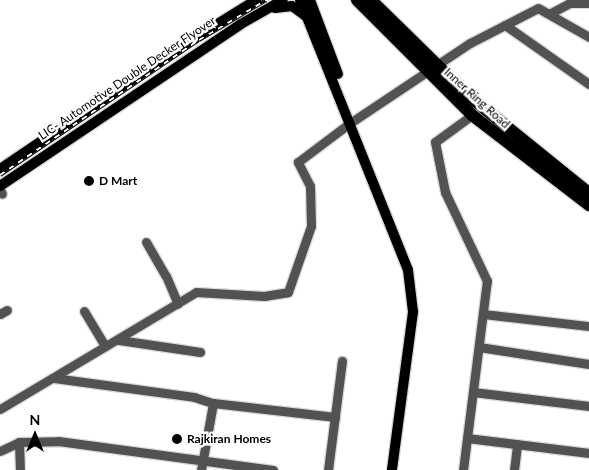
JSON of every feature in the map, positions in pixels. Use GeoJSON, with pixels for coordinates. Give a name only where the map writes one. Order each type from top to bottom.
{"type":"FeatureCollection","features":[{"type":"Feature","properties":{"kind":"highway","name":"Inner Ring Road"},"geometry":{"type":"LineString","coordinates":[[357,0],[431,68],[589,193]]}},
{"type":"Feature","properties":{"kind":"highway","name":"Inner Ring Road"},"geometry":{"type":"LineString","coordinates":[[370,0],[472,115],[589,206]]}},
{"type":"Feature","properties":{"kind":"main road"},"geometry":{"type":"LineString","coordinates":[[0,167],[247,0]]}},
{"type":"Feature","properties":{"kind":"main road","name":"LIC- Automotive Double Decker Flyover"},"geometry":{"type":"LineString","coordinates":[[0,167],[177,49],[256,0]]}},
{"type":"Feature","properties":{"kind":"main road","name":"LIC- Automotive Double Decker Flyover"},"geometry":{"type":"LineString","coordinates":[[1,186],[222,28],[270,0]]}},
{"type":"Feature","properties":{"kind":"main road"},"geometry":{"type":"LineString","coordinates":[[1,186],[265,10],[283,0]]}},
{"type":"Feature","properties":{"kind":"main road"},"geometry":{"type":"LineString","coordinates":[[300,0],[312,17],[352,121],[408,270],[413,295],[413,312],[392,470]]}},
{"type":"Feature","properties":{"kind":"main road"},"geometry":{"type":"LineString","coordinates":[[312,0],[312,17]]}},
{"type":"Feature","properties":{"kind":"main road"},"geometry":{"type":"LineString","coordinates":[[265,10],[292,6],[312,17]]}},
{"type":"Feature","properties":{"kind":"main road"},"geometry":{"type":"LineString","coordinates":[[352,121],[406,253],[418,300],[398,470]]}},
{"type":"Feature","properties":{"kind":"street"},"geometry":{"type":"LineString","coordinates":[[549,14],[570,3],[589,3]]}},
{"type":"Feature","properties":{"kind":"street"},"geometry":{"type":"LineString","coordinates":[[0,409],[105,346],[119,340],[196,292],[264,296],[288,292],[311,226],[310,186],[298,162],[352,121],[431,68],[538,8],[589,37]]}},
{"type":"Feature","properties":{"kind":"street"},"geometry":{"type":"LineString","coordinates":[[505,25],[589,84]]}},
{"type":"Feature","properties":{"kind":"street"},"geometry":{"type":"LineString","coordinates":[[577,30],[589,30]]}},
{"type":"Feature","properties":{"kind":"street"},"geometry":{"type":"LineString","coordinates":[[463,470],[487,280],[445,192],[435,142],[472,115]]}},
{"type":"Feature","properties":{"kind":"street"},"geometry":{"type":"LineString","coordinates":[[146,242],[166,276],[178,304]]}},
{"type":"Feature","properties":{"kind":"street"},"geometry":{"type":"LineString","coordinates":[[84,311],[105,346]]}},
{"type":"Feature","properties":{"kind":"street"},"geometry":{"type":"LineString","coordinates":[[483,314],[589,326]]}},
{"type":"Feature","properties":{"kind":"street"},"geometry":{"type":"LineString","coordinates":[[119,340],[200,352]]}},
{"type":"Feature","properties":{"kind":"street"},"geometry":{"type":"LineString","coordinates":[[479,347],[589,364]]}},
{"type":"Feature","properties":{"kind":"street"},"geometry":{"type":"LineString","coordinates":[[328,470],[342,361]]}},
{"type":"Feature","properties":{"kind":"street"},"geometry":{"type":"LineString","coordinates":[[54,378],[194,397],[213,403],[335,417]]}},
{"type":"Feature","properties":{"kind":"street"},"geometry":{"type":"LineString","coordinates":[[473,392],[589,406]]}},
{"type":"Feature","properties":{"kind":"street"},"geometry":{"type":"LineString","coordinates":[[202,465],[213,403]]}},
{"type":"Feature","properties":{"kind":"street"},"geometry":{"type":"LineString","coordinates":[[467,438],[589,453]]}},
{"type":"Feature","properties":{"kind":"street"},"geometry":{"type":"LineString","coordinates":[[19,442],[20,470]]}},
{"type":"Feature","properties":{"kind":"street"},"geometry":{"type":"LineString","coordinates":[[0,451],[19,442],[58,442],[202,465],[272,470]]}},
{"type":"Feature","properties":{"kind":"street"},"geometry":{"type":"LineString","coordinates":[[514,470],[517,444]]}},
{"type":"Feature","properties":{"kind":"railway"},"geometry":{"type":"LineString","coordinates":[[0,175],[199,40],[266,0]]}},
{"type":"Feature","properties":{"kind":"place","name":"D Mart"},"geometry":{"type":"Point","coordinates":[89,181]}},
{"type":"Feature","properties":{"kind":"place","name":"Rajkiran Homes"},"geometry":{"type":"Point","coordinates":[177,439]}}]}
